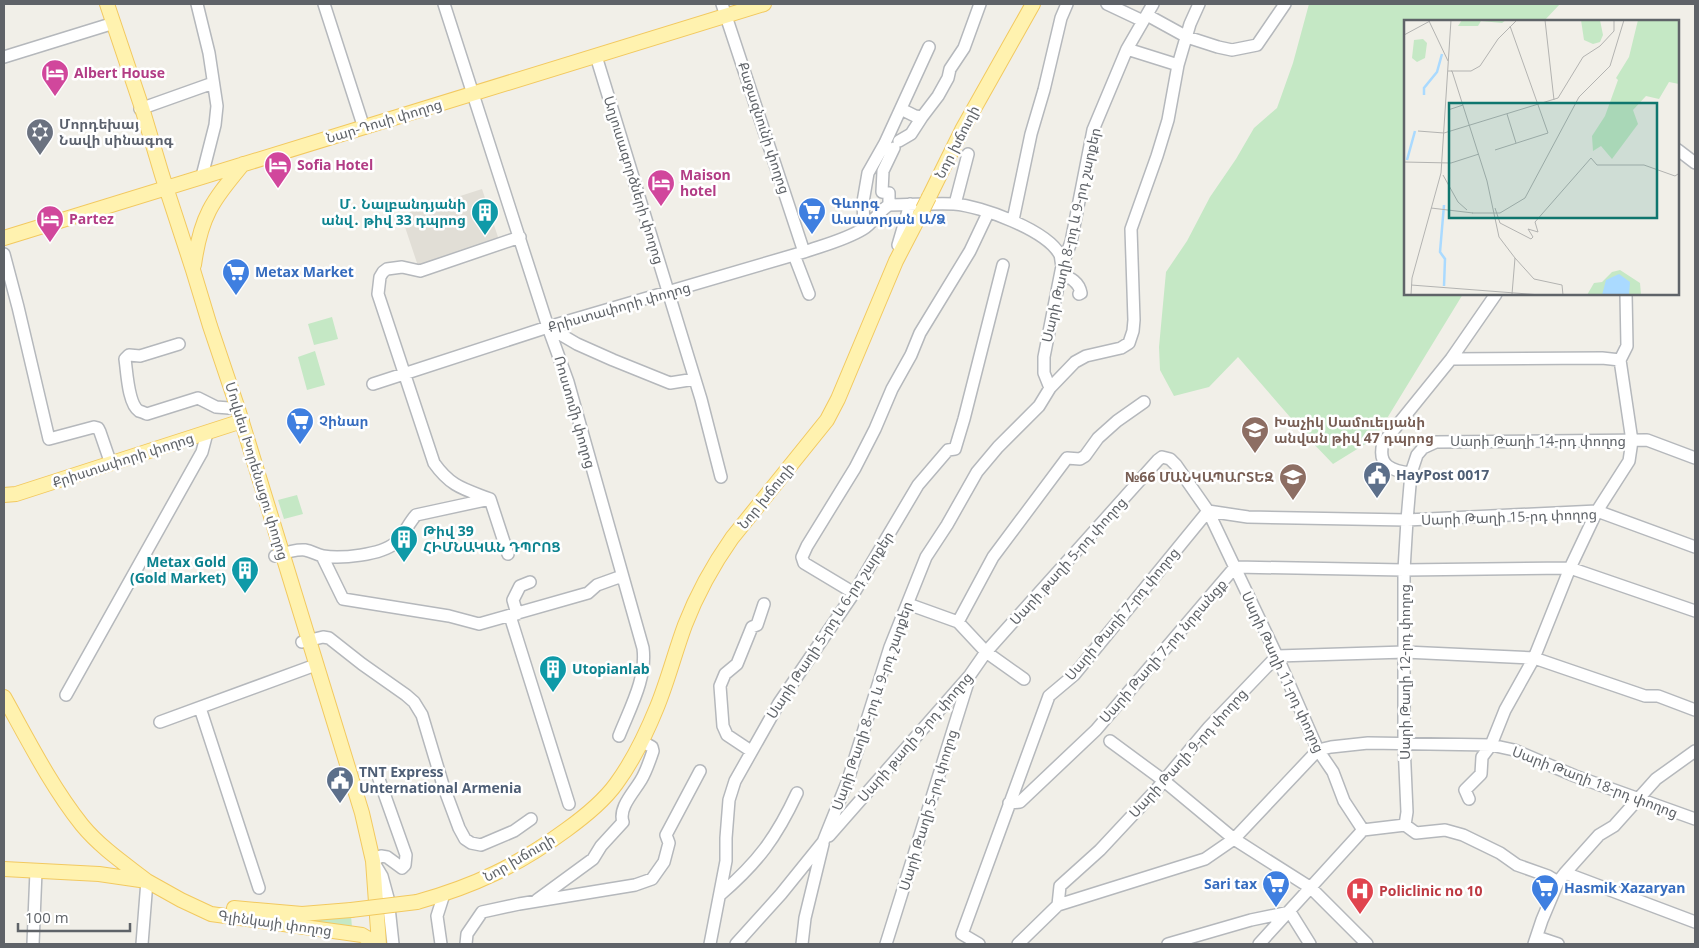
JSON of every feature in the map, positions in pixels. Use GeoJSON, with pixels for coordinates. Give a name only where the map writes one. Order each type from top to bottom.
{"type":"FeatureCollection","features":[{"type":"Feature","properties":{"kind":"main road","name":"Մովսես Խորենացու փողոց"},"geometry":{"type":"LineString","coordinates":[[106,4],[141,108],[229,408],[238,423]]}},
{"type":"Feature","properties":{"kind":"main road","name":"Նար-Դոսի փողոց"},"geometry":{"type":"LineString","coordinates":[[4,238],[596,56],[724,10],[764,4]]}},
{"type":"Feature","properties":{"kind":"main road","name":"Նոր խճուղի"},"geometry":{"type":"LineString","coordinates":[[181,900],[251,910],[302,914],[417,902],[444,894],[492,875],[533,853],[581,819],[616,785],[641,741],[657,707],[685,626],[701,590],[732,538],[827,420],[838,400],[921,203],[1033,4]]}},
{"type":"Feature","properties":{"kind":"main road"},"geometry":{"type":"LineString","coordinates":[[193,270],[197,241],[205,216],[222,190],[243,164]]}},
{"type":"Feature","properties":{"kind":"main road","name":"Մովսես Խորենացու փողոց"},"geometry":{"type":"LineString","coordinates":[[164,189],[193,270],[278,555],[362,813],[373,861],[378,941]]}},
{"type":"Feature","properties":{"kind":"main road","name":"Քրիստափորի փողոց"},"geometry":{"type":"LineString","coordinates":[[4,494],[16,494],[238,423]]}},
{"type":"Feature","properties":{"kind":"main road","name":"Մովսես Խորենացու փողոց"},"geometry":{"type":"LineString","coordinates":[[306,641],[310,667],[355,814],[378,941]]}},
{"type":"Feature","properties":{"kind":"main road"},"geometry":{"type":"LineString","coordinates":[[4,697],[44,770],[84,827],[120,860],[147,881]]}},
{"type":"Feature","properties":{"kind":"main road","name":"Գլինկայի փողոց"},"geometry":{"type":"LineString","coordinates":[[4,869],[98,874],[147,881],[211,914],[362,935],[378,941]]}},
{"type":"Feature","properties":{"kind":"street"},"geometry":{"type":"LineString","coordinates":[[197,4],[209,52],[217,112],[202,176]]}},
{"type":"Feature","properties":{"kind":"street"},"geometry":{"type":"LineString","coordinates":[[324,4],[364,128]]}},
{"type":"Feature","properties":{"kind":"street","name":"Ռոստոմի փողոց"},"geometry":{"type":"LineString","coordinates":[[444,4],[548,327],[568,382],[643,648],[645,662],[642,675],[619,736]]}},
{"type":"Feature","properties":{"kind":"street"},"geometry":{"type":"LineString","coordinates":[[980,4],[964,48],[950,69],[948,78],[938,96],[910,134],[897,145],[883,171],[882,192],[889,193],[889,205],[921,203],[956,204],[1013,220],[1038,234],[1052,246],[1060,255],[1062,270],[1079,286],[1081,293],[1079,294]]}},
{"type":"Feature","properties":{"kind":"street"},"geometry":{"type":"LineString","coordinates":[[1013,220],[1031,134],[1044,90],[1061,18],[1067,4]]}},
{"type":"Feature","properties":{"kind":"street"},"geometry":{"type":"LineString","coordinates":[[1107,4],[1187,36],[1232,50],[1257,45],[1285,4]]}},
{"type":"Feature","properties":{"kind":"street","name":"Սարի Թաղի 8-րդ և 9-րդ շարքեր"},"geometry":{"type":"LineString","coordinates":[[1050,388],[1044,373],[1043,364],[1093,130],[1127,49],[1152,4]]}},
{"type":"Feature","properties":{"kind":"street","name":"Սարի Թաղի 8-րդ և 9-րդ շարքեր"},"geometry":{"type":"LineString","coordinates":[[736,944],[781,894],[823,842],[848,780],[890,647],[926,557],[947,525],[977,472],[998,447],[1039,406],[1050,388],[1080,359],[1121,348],[1130,342],[1134,320],[1131,229],[1168,120],[1178,65],[1190,24],[1199,4]]}},
{"type":"Feature","properties":{"kind":"street","name":"Քաջազնունի փողոց"},"geometry":{"type":"LineString","coordinates":[[724,10],[799,254],[809,294]]}},
{"type":"Feature","properties":{"kind":"street"},"geometry":{"type":"LineString","coordinates":[[4,57],[113,24]]}},
{"type":"Feature","properties":{"kind":"street"},"geometry":{"type":"LineString","coordinates":[[864,228],[863,202],[868,173],[885,143],[929,47]]}},
{"type":"Feature","properties":{"kind":"street"},"geometry":{"type":"LineString","coordinates":[[1127,49],[1178,65]]}},
{"type":"Feature","properties":{"kind":"street","name":"Աղյուսագործների փողոց"},"geometry":{"type":"LineString","coordinates":[[596,56],[708,422],[721,477]]}},
{"type":"Feature","properties":{"kind":"street"},"geometry":{"type":"LineString","coordinates":[[141,108],[213,83]]}},
{"type":"Feature","properties":{"kind":"street"},"geometry":{"type":"LineString","coordinates":[[900,109],[922,117]]}},
{"type":"Feature","properties":{"kind":"street"},"geometry":{"type":"LineString","coordinates":[[1679,151],[1695,163]]}},
{"type":"Feature","properties":{"kind":"street"},"geometry":{"type":"LineString","coordinates":[[956,204],[968,154]]}},
{"type":"Feature","properties":{"kind":"street","name":"Քրիստափորի փողոց"},"geometry":{"type":"LineString","coordinates":[[373,384],[548,327],[799,254],[843,239],[864,228],[889,205]]}},
{"type":"Feature","properties":{"kind":"street"},"geometry":{"type":"LineString","coordinates":[[854,594],[804,564],[802,557],[855,468],[920,332],[970,251],[988,213]]}},
{"type":"Feature","properties":{"kind":"street"},"geometry":{"type":"LineString","coordinates":[[490,499],[456,486],[443,476],[434,463],[378,294],[382,272],[387,269],[402,267],[420,271],[520,237]]}},
{"type":"Feature","properties":{"kind":"street"},"geometry":{"type":"LineString","coordinates":[[4,254],[49,439],[94,427],[98,428],[111,464]]}},
{"type":"Feature","properties":{"kind":"street","name":"Սարի Թաղի 5-րդ և 6-րդ շարքեր"},"geometry":{"type":"LineString","coordinates":[[710,944],[714,918],[721,894],[726,861],[729,800],[735,781],[797,673],[808,662],[854,594],[918,484],[948,450],[955,449],[1003,265]]}},
{"type":"Feature","properties":{"kind":"street"},"geometry":{"type":"LineString","coordinates":[[1411,473],[1394,471],[1387,465],[1382,457],[1383,443],[1451,359],[1495,295]]}},
{"type":"Feature","properties":{"kind":"street"},"geometry":{"type":"LineString","coordinates":[[1469,799],[1466,790],[1481,774],[1482,758],[1491,745],[1505,710],[1534,658],[1570,568],[1597,511],[1629,461],[1632,441],[1620,360],[1626,346],[1626,295]]}},
{"type":"Feature","properties":{"kind":"street"},"geometry":{"type":"LineString","coordinates":[[548,327],[577,344],[670,383],[695,379]]}},
{"type":"Feature","properties":{"kind":"street"},"geometry":{"type":"LineString","coordinates":[[179,344],[140,356],[129,355],[125,359],[131,400],[134,406],[139,411],[147,414],[198,398],[216,407],[229,408]]}},
{"type":"Feature","properties":{"kind":"street"},"geometry":{"type":"LineString","coordinates":[[1451,359],[1602,358],[1620,360]]}},
{"type":"Feature","properties":{"kind":"street"},"geometry":{"type":"LineString","coordinates":[[958,622],[994,557],[1067,458],[1080,459],[1085,456],[1098,438],[1117,421],[1144,402]]}},
{"type":"Feature","properties":{"kind":"street"},"geometry":{"type":"LineString","coordinates":[[66,695],[202,452],[206,433]]}},
{"type":"Feature","properties":{"kind":"street","name":"Սարի Թաղի 14-րդ փողոց"},"geometry":{"type":"LineString","coordinates":[[1407,520],[1411,473],[1420,451],[1436,442],[1647,440],[1695,458]]}},
{"type":"Feature","properties":{"kind":"street","name":"Սարի թաղի 5-րդ փողոց"},"geometry":{"type":"LineString","coordinates":[[986,652],[1162,457],[1176,465],[1208,511]]}},
{"type":"Feature","properties":{"kind":"street"},"geometry":{"type":"LineString","coordinates":[[490,499],[508,554]]}},
{"type":"Feature","properties":{"kind":"street"},"geometry":{"type":"LineString","coordinates":[[278,555],[305,550],[322,556],[354,557],[393,544],[406,531],[416,515],[490,499]]}},
{"type":"Feature","properties":{"kind":"street"},"geometry":{"type":"LineString","coordinates":[[1208,511],[1248,517],[1407,520]]}},
{"type":"Feature","properties":{"kind":"street","name":"Սարի Թաղի 11-րդ փողոց"},"geometry":{"type":"LineString","coordinates":[[1208,511],[1277,656],[1318,750],[1332,771],[1343,800],[1364,830]]}},
{"type":"Feature","properties":{"kind":"street","name":"Սարի Թաղի 7-րդ փողոց"},"geometry":{"type":"LineString","coordinates":[[979,944],[962,934],[1049,696],[1074,675],[1208,511]]}},
{"type":"Feature","properties":{"kind":"street","name":"Սարի Թաղի 15-րդ փողոց"},"geometry":{"type":"LineString","coordinates":[[1407,520],[1597,511],[1695,547]]}},
{"type":"Feature","properties":{"kind":"street","name":"Սարի Թաղի 12-րդ փողոց"},"geometry":{"type":"LineString","coordinates":[[1404,825],[1407,812],[1404,744],[1404,570],[1407,520]]}},
{"type":"Feature","properties":{"kind":"street"},"geometry":{"type":"LineString","coordinates":[[322,556],[343,599],[449,616],[479,624],[588,594],[597,585],[622,576]]}},
{"type":"Feature","properties":{"kind":"street","name":"Սարի Թաղի 7-րդ նրբանցք"},"geometry":{"type":"LineString","coordinates":[[1009,803],[1020,802],[1096,730],[1235,568],[1404,570],[1570,568],[1695,611]]}},
{"type":"Feature","properties":{"kind":"street"},"geometry":{"type":"LineString","coordinates":[[530,582],[520,586],[514,598],[514,615],[569,804]]}},
{"type":"Feature","properties":{"kind":"street"},"geometry":{"type":"LineString","coordinates":[[751,751],[727,735],[723,726],[720,686],[725,674],[738,664],[752,628],[757,625],[764,604]]}},
{"type":"Feature","properties":{"kind":"street"},"geometry":{"type":"LineString","coordinates":[[908,604],[958,622],[986,652],[1024,678]]}},
{"type":"Feature","properties":{"kind":"street"},"geometry":{"type":"LineString","coordinates":[[306,641],[329,638],[362,664],[406,694],[414,702],[422,715],[443,785],[465,839],[471,843],[481,845],[514,830],[531,819]]}},
{"type":"Feature","properties":{"kind":"street","name":"Սարի թաղի 9-րդ փողոց"},"geometry":{"type":"LineString","coordinates":[[823,842],[970,675],[986,652]]}},
{"type":"Feature","properties":{"kind":"street"},"geometry":{"type":"LineString","coordinates":[[1277,656],[1405,652],[1534,658],[1645,696],[1658,696],[1695,710]]}},
{"type":"Feature","properties":{"kind":"street","name":"Սարի Թաղի 9-րդ փողոց"},"geometry":{"type":"LineString","coordinates":[[1058,905],[1060,886],[1100,850],[1156,790],[1209,727],[1277,656]]}},
{"type":"Feature","properties":{"kind":"street"},"geometry":{"type":"LineString","coordinates":[[160,722],[310,667]]}},
{"type":"Feature","properties":{"kind":"street","name":"Սարի Թաղի 5-րդ փողոց"},"geometry":{"type":"LineString","coordinates":[[886,944],[970,675]]}},
{"type":"Feature","properties":{"kind":"street"},"geometry":{"type":"LineString","coordinates":[[200,708],[259,888]]}},
{"type":"Feature","properties":{"kind":"street"},"geometry":{"type":"LineString","coordinates":[[536,901],[593,859],[601,846],[623,822],[621,816],[623,810],[642,778],[653,751],[652,747],[641,741]]}},
{"type":"Feature","properties":{"kind":"street"},"geometry":{"type":"LineString","coordinates":[[1110,741],[1163,780],[1234,839],[1311,888],[1367,944]]}},
{"type":"Feature","properties":{"kind":"street","name":"Սարի Թաղի 18-րդ փողոց"},"geometry":{"type":"LineString","coordinates":[[1318,750],[1368,743],[1491,745],[1514,750],[1575,776],[1695,819]]}},
{"type":"Feature","properties":{"kind":"street"},"geometry":{"type":"LineString","coordinates":[[1018,944],[1058,905],[1206,859],[1234,839],[1318,750]]}},
{"type":"Feature","properties":{"kind":"street"},"geometry":{"type":"LineString","coordinates":[[1558,944],[1535,940],[1561,878],[1599,834],[1614,826],[1656,780],[1695,751]]}},
{"type":"Feature","properties":{"kind":"street"},"geometry":{"type":"LineString","coordinates":[[466,944],[467,934],[482,912],[635,885],[652,879],[664,862],[669,843],[666,835],[700,771]]}},
{"type":"Feature","properties":{"kind":"street"},"geometry":{"type":"LineString","coordinates":[[373,861],[381,856],[387,857],[402,868],[406,861],[400,835],[378,779]]}},
{"type":"Feature","properties":{"kind":"street"},"geometry":{"type":"LineString","coordinates":[[721,894],[745,873],[771,842],[797,793]]}},
{"type":"Feature","properties":{"kind":"street"},"geometry":{"type":"LineString","coordinates":[[1259,944],[1364,830],[1404,825],[1416,833],[1445,830],[1463,835],[1500,852],[1517,865],[1695,922]]}},
{"type":"Feature","properties":{"kind":"street"},"geometry":{"type":"LineString","coordinates":[[802,944],[805,918],[823,842]]}},
{"type":"Feature","properties":{"kind":"street"},"geometry":{"type":"LineString","coordinates":[[33,944],[36,871]]}},
{"type":"Feature","properties":{"kind":"street"},"geometry":{"type":"LineString","coordinates":[[142,944],[147,881]]}},
{"type":"Feature","properties":{"kind":"street"},"geometry":{"type":"LineString","coordinates":[[442,944],[437,916],[444,894]]}},
{"type":"Feature","properties":{"kind":"street"},"geometry":{"type":"LineString","coordinates":[[1168,944],[1251,920],[1290,912]]}},
{"type":"Feature","properties":{"kind":"street"},"geometry":{"type":"LineString","coordinates":[[1290,912],[1310,944]]}},
{"type":"Feature","properties":{"kind":"shaded area"},"geometry":{"type":"Polygon","coordinates":[[[482,189],[499,240],[418,266],[401,215],[482,189]]]}},
{"type":"Feature","properties":{"kind":"green space"},"geometry":{"type":"Polygon","coordinates":[[[1309,4],[1560,4],[1545,20],[1404,20],[1404,295],[1462,295],[1375,438],[1333,464],[1238,357],[1209,387],[1174,396],[1160,370],[1159,347],[1166,272],[1187,241],[1210,197],[1254,128],[1277,108],[1293,63],[1309,4]]]}},
{"type":"Feature","properties":{"kind":"green space"},"geometry":{"type":"Polygon","coordinates":[[[332,317],[338,339],[314,345],[308,324],[332,317]]]}},
{"type":"Feature","properties":{"kind":"green space"},"geometry":{"type":"Polygon","coordinates":[[[315,351],[325,385],[307,390],[298,357],[315,351]]]}},
{"type":"Feature","properties":{"kind":"green space"},"geometry":{"type":"Polygon","coordinates":[[[297,495],[303,514],[284,519],[278,500],[297,495]]]}},
{"type":"Feature","properties":{"kind":"green space"},"geometry":{"type":"Polygon","coordinates":[[[351,915],[352,928],[298,922],[299,918],[351,915]]]}},
{"type":"Feature","properties":{"kind":"place","name":"Albert House"},"geometry":{"type":"Point","coordinates":[55,97]}},
{"type":"Feature","properties":{"kind":"place","name":"Մորդեխայ Նավի սինագոգ"},"geometry":{"type":"Point","coordinates":[40,156]}},
{"type":"Feature","properties":{"kind":"place","name":"Sofia Hotel"},"geometry":{"type":"Point","coordinates":[278,189]}},
{"type":"Feature","properties":{"kind":"place","name":"Maison hotel"},"geometry":{"type":"Point","coordinates":[661,207]}},
{"type":"Feature","properties":{"kind":"place","name":"Գևորգ Ասատրյան Ա/Ձ"},"geometry":{"type":"Point","coordinates":[812,235]}},
{"type":"Feature","properties":{"kind":"place","name":"Մ․ Նալբանդյանի անվ․ թիվ 33 դպրոց"},"geometry":{"type":"Point","coordinates":[485,236]}},
{"type":"Feature","properties":{"kind":"place","name":"Partez"},"geometry":{"type":"Point","coordinates":[50,243]}},
{"type":"Feature","properties":{"kind":"place","name":"Metax Market"},"geometry":{"type":"Point","coordinates":[236,296]}},
{"type":"Feature","properties":{"kind":"place","name":"Չինար"},"geometry":{"type":"Point","coordinates":[300,445]}},
{"type":"Feature","properties":{"kind":"place","name":"Խաչիկ Սամուելյանի անվան թիվ 47 դպրոց"},"geometry":{"type":"Point","coordinates":[1255,454]}},
{"type":"Feature","properties":{"kind":"place","name":"HayPost 0017"},"geometry":{"type":"Point","coordinates":[1377,499]}},
{"type":"Feature","properties":{"kind":"place","name":"№66 ՄԱՆԿԱՊԱՐՏԵԶ"},"geometry":{"type":"Point","coordinates":[1293,501]}},
{"type":"Feature","properties":{"kind":"place","name":"Թիվ 39 ՀԻՄՆԱԿԱՆ ԴՊՐՈՑ"},"geometry":{"type":"Point","coordinates":[404,563]}},
{"type":"Feature","properties":{"kind":"place","name":"Metax Gold (Gold Market)"},"geometry":{"type":"Point","coordinates":[245,594]}},
{"type":"Feature","properties":{"kind":"place","name":"Utopianlab"},"geometry":{"type":"Point","coordinates":[553,693]}},
{"type":"Feature","properties":{"kind":"place","name":"TNT Express Unternational Armenia"},"geometry":{"type":"Point","coordinates":[340,804]}},
{"type":"Feature","properties":{"kind":"place","name":"Sari tax"},"geometry":{"type":"Point","coordinates":[1276,908]}},
{"type":"Feature","properties":{"kind":"place","name":"Hasmik Xazaryan"},"geometry":{"type":"Point","coordinates":[1545,912]}},
{"type":"Feature","properties":{"kind":"place","name":"Policlinic no 10"},"geometry":{"type":"Point","coordinates":[1360,915]}}]}
